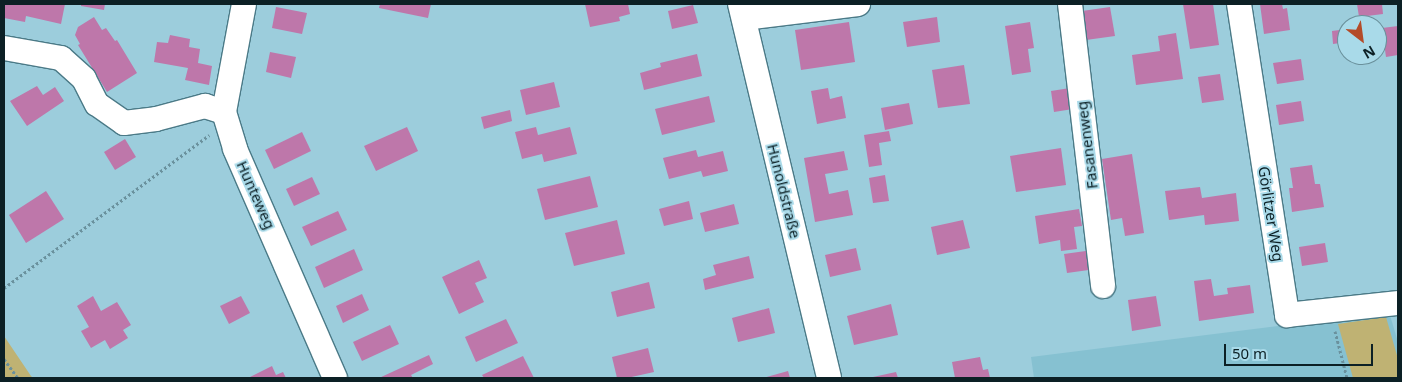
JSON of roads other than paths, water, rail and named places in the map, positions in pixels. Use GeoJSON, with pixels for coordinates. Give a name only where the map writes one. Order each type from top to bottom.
{"type":"FeatureCollection","features":[{"type":"Feature","properties":{"kind":"street","name":"Hunteweg"},"geometry":{"type":"LineString","coordinates":[[244,4],[224,112],[235,149],[335,378]]}},
{"type":"Feature","properties":{"kind":"street"},"geometry":{"type":"LineString","coordinates":[[742,11],[858,4]]}},
{"type":"Feature","properties":{"kind":"street","name":"Fasanenweg"},"geometry":{"type":"LineString","coordinates":[[1070,4],[1103,286]]}},
{"type":"Feature","properties":{"kind":"street","name":"Görlitzer Weg"},"geometry":{"type":"LineString","coordinates":[[1238,4],[1287,315],[1398,303]]}},
{"type":"Feature","properties":{"kind":"street","name":"Hunoldstraße"},"geometry":{"type":"LineString","coordinates":[[742,11],[829,378]]}},
{"type":"Feature","properties":{"kind":"street"},"geometry":{"type":"LineString","coordinates":[[4,48],[62,58],[84,79],[97,104],[124,122],[156,119],[206,106],[224,112]]}}]}
